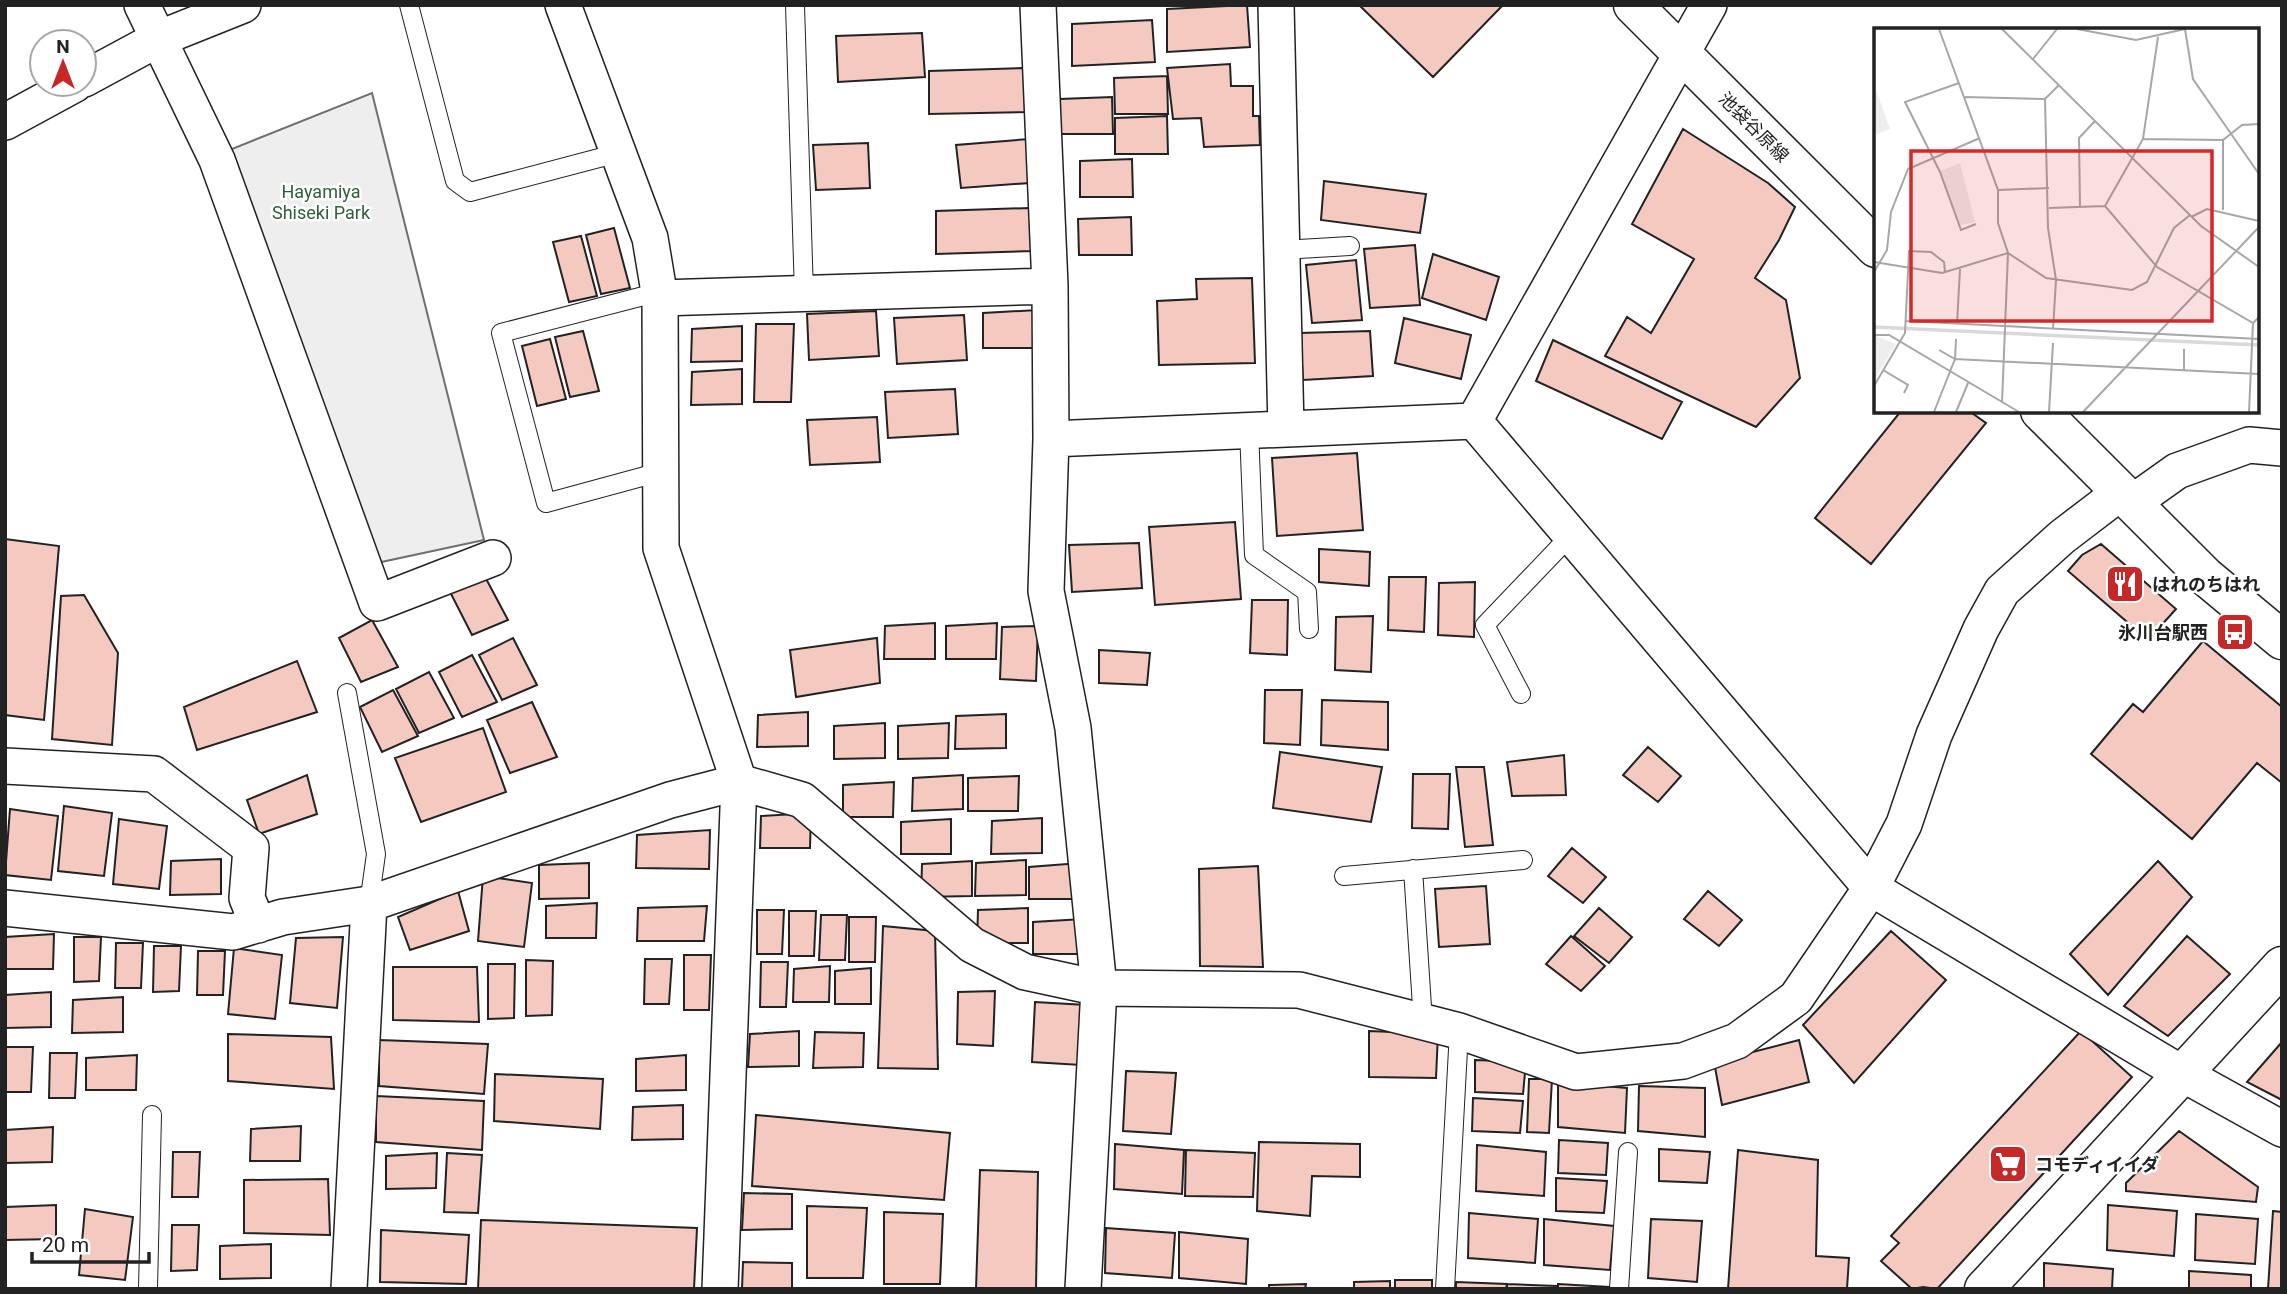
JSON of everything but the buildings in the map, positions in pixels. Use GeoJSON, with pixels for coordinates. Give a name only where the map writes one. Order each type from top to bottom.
{"type":"FeatureCollection","features":[{"type":"Feature","properties":{"kind":"main road","name":"池袋谷原線"},"geometry":{"type":"LineString","coordinates":[[1633,5],[1874,246]]}},
{"type":"Feature","properties":{"kind":"main road"},"geometry":{"type":"LineString","coordinates":[[2042,413],[2205,576],[2282,640]]}},
{"type":"Feature","properties":{"kind":"main road"},"geometry":{"type":"LineString","coordinates":[[1984,1289],[2282,966]]}},
{"type":"Feature","properties":{"kind":"street"},"geometry":{"type":"LineString","coordinates":[[142,5],[217,160],[377,603],[493,558]]}},
{"type":"Feature","properties":{"kind":"street"},"geometry":{"type":"LineString","coordinates":[[98,71],[158,39],[243,5]]}},
{"type":"Feature","properties":{"kind":"street"},"geometry":{"type":"LineString","coordinates":[[563,5],[650,239],[660,295],[661,548],[739,782],[720,1289]]}},
{"type":"Feature","properties":{"kind":"street"},"geometry":{"type":"LineString","coordinates":[[1038,5],[1049,286],[1051,439],[1046,591],[1073,727],[1099,988],[1083,1289]]}},
{"type":"Feature","properties":{"kind":"street"},"geometry":{"type":"LineString","coordinates":[[1276,5],[1286,429]]}},
{"type":"Feature","properties":{"kind":"street"},"geometry":{"type":"LineString","coordinates":[[1474,421],[1709,5]]}},
{"type":"Feature","properties":{"kind":"street"},"geometry":{"type":"LineString","coordinates":[[5,122],[49,98]]}},
{"type":"Feature","properties":{"kind":"street"},"geometry":{"type":"LineString","coordinates":[[660,295],[804,294],[1049,286]]}},
{"type":"Feature","properties":{"kind":"street"},"geometry":{"type":"LineString","coordinates":[[1051,439],[1474,421]]}},
{"type":"Feature","properties":{"kind":"street"},"geometry":{"type":"LineString","coordinates":[[1474,421],[1871,888],[2181,1073],[2282,1129]]}},
{"type":"Feature","properties":{"kind":"street"},"geometry":{"type":"LineString","coordinates":[[5,908],[233,932],[283,917],[369,904],[670,800],[739,782],[802,800],[972,945],[1025,972],[1099,988],[1299,990],[1459,1031],[1576,1072],[1683,1061],[1737,1041],[1796,998],[1871,888],[1904,824],[1934,735],[1981,629],[2002,591],[2062,537],[2177,471],[2249,445],[2282,448]]}},
{"type":"Feature","properties":{"kind":"street"},"geometry":{"type":"LineString","coordinates":[[5,766],[154,774],[251,848],[247,898],[258,925]]}},
{"type":"Feature","properties":{"kind":"street"},"geometry":{"type":"LineString","coordinates":[[349,1289],[369,904]]}},
{"type":"Feature","properties":{"kind":"lane"},"geometry":{"type":"LineString","coordinates":[[409,5],[455,181],[470,192],[618,153]]}},
{"type":"Feature","properties":{"kind":"lane"},"geometry":{"type":"LineString","coordinates":[[795,5],[804,294]]}},
{"type":"Feature","properties":{"kind":"lane"},"geometry":{"type":"LineString","coordinates":[[1282,250],[1350,246]]}},
{"type":"Feature","properties":{"kind":"lane"},"geometry":{"type":"LineString","coordinates":[[660,295],[501,333],[547,503],[660,472]]}},
{"type":"Feature","properties":{"kind":"lane"},"geometry":{"type":"LineString","coordinates":[[1249,430],[1254,555],[1307,592],[1309,629]]}},
{"type":"Feature","properties":{"kind":"lane"},"geometry":{"type":"LineString","coordinates":[[1521,694],[1485,625],[1570,536]]}},
{"type":"Feature","properties":{"kind":"lane"},"geometry":{"type":"LineString","coordinates":[[347,693],[376,854],[369,904]]}},
{"type":"Feature","properties":{"kind":"lane"},"geometry":{"type":"LineString","coordinates":[[1344,876],[1524,860]]}},
{"type":"Feature","properties":{"kind":"lane"},"geometry":{"type":"LineString","coordinates":[[1413,869],[1423,1022]]}},
{"type":"Feature","properties":{"kind":"lane"},"geometry":{"type":"LineString","coordinates":[[1445,1289],[1459,1031]]}},
{"type":"Feature","properties":{"kind":"lane"},"geometry":{"type":"LineString","coordinates":[[148,1289],[152,1115]]}},
{"type":"Feature","properties":{"kind":"lane"},"geometry":{"type":"LineString","coordinates":[[1619,1289],[1628,1152]]}},
{"type":"Feature","properties":{"kind":"green space","name":"Hayamiya Shiseki Park"},"geometry":{"type":"Polygon","coordinates":[[[372,93],[484,540],[372,564],[222,153],[372,93]]]}},
{"type":"Feature","properties":{"kind":"place","name":"はれのちはれ"},"geometry":{"type":"Point","coordinates":[2125,584]}},
{"type":"Feature","properties":{"kind":"place","name":"氷川台駅西"},"geometry":{"type":"Point","coordinates":[2235,632]}},
{"type":"Feature","properties":{"kind":"place","name":"コモディイイダ"},"geometry":{"type":"Point","coordinates":[2008,1164]}}]}
